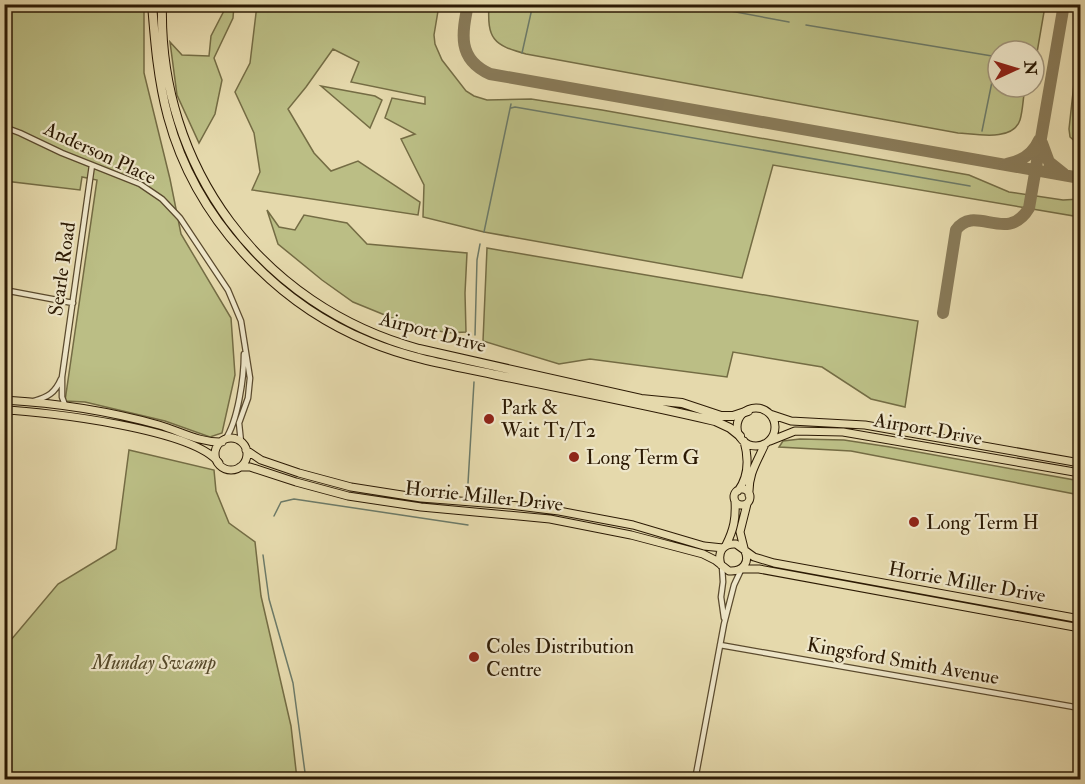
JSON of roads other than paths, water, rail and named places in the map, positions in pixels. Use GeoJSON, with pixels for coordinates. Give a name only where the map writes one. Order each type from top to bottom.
{"type":"FeatureCollection","features":[{"type":"Feature","properties":{"kind":"highway","name":"Airport Drive"},"geometry":{"type":"LineString","coordinates":[[153,4],[160,82],[171,128],[185,164],[201,195],[231,238],[281,289],[315,313],[356,336],[402,353],[715,421],[730,428],[742,439]]}},
{"type":"Feature","properties":{"kind":"highway","name":"Airport Drive"},"geometry":{"type":"LineString","coordinates":[[162,4],[163,49],[168,82],[176,117],[195,166],[220,208],[249,245],[280,277],[316,304],[366,331],[419,349],[645,400],[682,403],[721,416],[733,416],[748,411]]}},
{"type":"Feature","properties":{"kind":"main road"},"geometry":{"type":"LineString","coordinates":[[4,400],[65,405],[111,413],[159,425],[210,442],[233,438],[241,442],[246,450],[246,460],[240,467],[226,469],[210,453],[199,448],[129,427],[57,414],[4,410]]}},
{"type":"Feature","properties":{"kind":"main road"},"geometry":{"type":"LineString","coordinates":[[760,409],[770,414],[775,428],[752,470],[749,483],[750,500],[740,528],[740,537],[747,560],[741,570],[729,571],[722,566],[719,555],[734,527],[735,494],[744,480],[748,462],[738,429],[742,415],[748,411],[760,409]]}},
{"type":"Feature","properties":{"kind":"main road","name":"Airport Drive"},"geometry":{"type":"LineString","coordinates":[[770,414],[791,420],[865,425],[1080,463]]}},
{"type":"Feature","properties":{"kind":"main road","name":"Airport Drive"},"geometry":{"type":"LineString","coordinates":[[767,442],[795,431],[843,432],[1080,473]]}},
{"type":"Feature","properties":{"kind":"main road"},"geometry":{"type":"LineString","coordinates":[[742,439],[756,446],[767,442]]}},
{"type":"Feature","properties":{"kind":"main road"},"geometry":{"type":"LineString","coordinates":[[219,463],[216,454],[223,441]]}},
{"type":"Feature","properties":{"kind":"main road","name":"Horrie Miller Drive"},"geometry":{"type":"LineString","coordinates":[[246,450],[261,460],[351,487],[421,498],[559,511],[633,525],[704,546],[725,546]]}},
{"type":"Feature","properties":{"kind":"main road","name":"Horrie Miller Drive"},"geometry":{"type":"LineString","coordinates":[[240,467],[250,466],[331,492],[385,502],[531,516],[617,531],[703,554],[722,566]]}},
{"type":"Feature","properties":{"kind":"main road"},"geometry":{"type":"LineString","coordinates":[[738,491],[745,490],[749,495]]}},
{"type":"Feature","properties":{"kind":"main road"},"geometry":{"type":"LineString","coordinates":[[735,501],[740,505],[747,504]]}},
{"type":"Feature","properties":{"kind":"main road"},"geometry":{"type":"LineString","coordinates":[[725,546],[736,544],[744,549]]}},
{"type":"Feature","properties":{"kind":"main road","name":"Horrie Miller Drive"},"geometry":{"type":"LineString","coordinates":[[744,549],[760,559],[783,565],[1080,619]]}},
{"type":"Feature","properties":{"kind":"main road","name":"Horrie Miller Drive"},"geometry":{"type":"LineString","coordinates":[[741,570],[759,569],[1080,628]]}},
{"type":"Feature","properties":{"kind":"street","name":"Anderson Place"},"geometry":{"type":"LineString","coordinates":[[4,127],[140,184],[173,209],[228,290],[238,311],[249,364],[250,385],[239,423],[241,442]]}},
{"type":"Feature","properties":{"kind":"street","name":"Searle Road"},"geometry":{"type":"LineString","coordinates":[[65,405],[62,397],[62,377],[92,165]]}},
{"type":"Feature","properties":{"kind":"street"},"geometry":{"type":"LineString","coordinates":[[4,290],[73,303]]}},
{"type":"Feature","properties":{"kind":"street","name":"Anderson Place"},"geometry":{"type":"LineString","coordinates":[[223,441],[233,421],[241,384],[244,339]]}},
{"type":"Feature","properties":{"kind":"street"},"geometry":{"type":"LineString","coordinates":[[32,402],[50,396],[56,390],[62,377]]}},
{"type":"Feature","properties":{"kind":"street"},"geometry":{"type":"LineString","coordinates":[[722,566],[721,601],[724,624]]}},
{"type":"Feature","properties":{"kind":"street"},"geometry":{"type":"LineString","coordinates":[[695,780],[724,624],[734,585],[741,570]]}},
{"type":"Feature","properties":{"kind":"street","name":"Kingsford Smith Avenue"},"geometry":{"type":"LineString","coordinates":[[720,645],[1080,708]]}},
{"type":"Feature","properties":{"kind":"waterway"},"geometry":{"type":"LineString","coordinates":[[522,53],[533,4]]}},
{"type":"Feature","properties":{"kind":"waterway"},"geometry":{"type":"LineString","coordinates":[[693,4],[789,22]]}},
{"type":"Feature","properties":{"kind":"waterway"},"geometry":{"type":"LineString","coordinates":[[806,25],[986,55]]}},
{"type":"Feature","properties":{"kind":"waterway"},"geometry":{"type":"LineString","coordinates":[[982,131],[988,99]]}},
{"type":"Feature","properties":{"kind":"waterway"},"geometry":{"type":"LineString","coordinates":[[484,232],[511,104]]}},
{"type":"Feature","properties":{"kind":"waterway"},"geometry":{"type":"LineString","coordinates":[[511,108],[970,186]]}},
{"type":"Feature","properties":{"kind":"waterway"},"geometry":{"type":"LineString","coordinates":[[1074,140],[1080,141]]}},
{"type":"Feature","properties":{"kind":"waterway"},"geometry":{"type":"LineString","coordinates":[[475,335],[477,260],[480,244]]}},
{"type":"Feature","properties":{"kind":"waterway"},"geometry":{"type":"LineString","coordinates":[[468,483],[474,382]]}},
{"type":"Feature","properties":{"kind":"waterway"},"geometry":{"type":"LineString","coordinates":[[274,516],[281,502],[294,499],[468,525]]}},
{"type":"Feature","properties":{"kind":"waterway"},"geometry":{"type":"LineString","coordinates":[[263,555],[269,599],[293,683],[306,780]]}},
{"type":"Feature","properties":{"kind":"place","name":"Park & Wait T1/T2"},"geometry":{"type":"Point","coordinates":[489,419]}},
{"type":"Feature","properties":{"kind":"place","name":"Long Term G"},"geometry":{"type":"Point","coordinates":[574,457]}},
{"type":"Feature","properties":{"kind":"place","name":"Long Term H"},"geometry":{"type":"Point","coordinates":[914,522]}},
{"type":"Feature","properties":{"kind":"place","name":"Coles Distribution Centre"},"geometry":{"type":"Point","coordinates":[474,657]}},
{"type":"Feature","properties":{"kind":"park label","name":"Munday Swamp"},"geometry":{"type":"Point","coordinates":[154,662]}}]}
